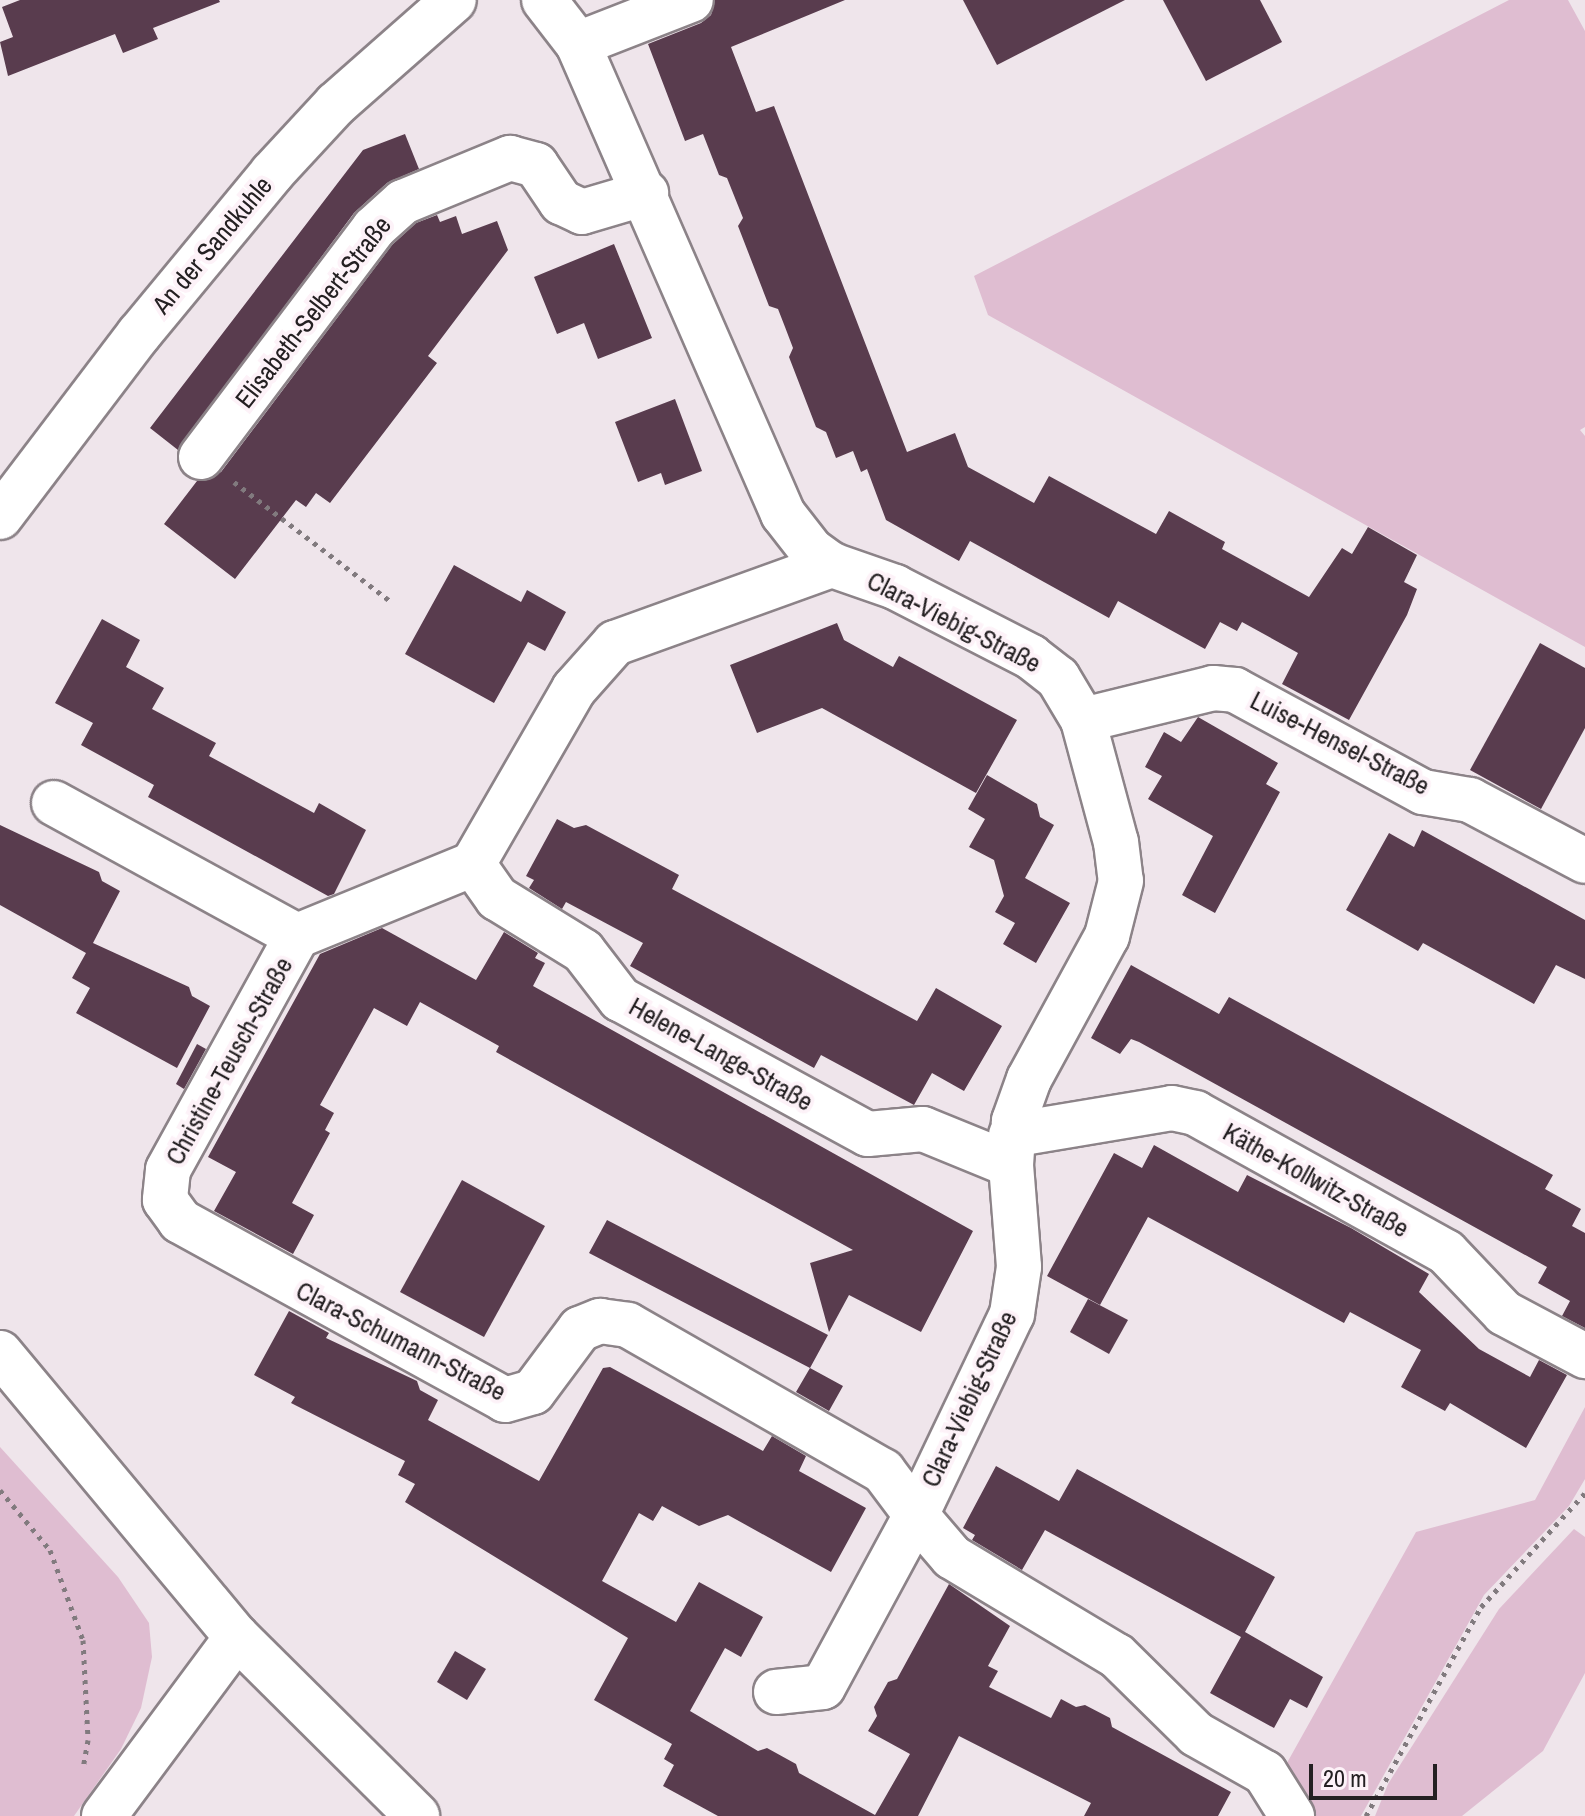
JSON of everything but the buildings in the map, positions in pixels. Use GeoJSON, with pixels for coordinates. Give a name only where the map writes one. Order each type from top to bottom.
{"type":"FeatureCollection","features":[{"type":"Feature","properties":{"kind":"street","name":"An der Sandkuhle"},"geometry":{"type":"LineString","coordinates":[[0,517],[139,334],[287,156],[384,60],[454,0]]}},
{"type":"Feature","properties":{"kind":"street","name":"Clara-Viebig-Straße"},"geometry":{"type":"LineString","coordinates":[[544,0],[578,44],[646,193],[773,495],[811,550],[832,565],[895,587],[1031,657],[1058,678],[1083,720],[1118,854],[1119,894],[1101,950],[1022,1094],[1011,1150],[1019,1267],[1012,1314],[916,1515]]}},
{"type":"Feature","properties":{"kind":"street"},"geometry":{"type":"LineString","coordinates":[[578,44],[691,0]]}},
{"type":"Feature","properties":{"kind":"street","name":"Elisabeth-Selbert-Straße"},"geometry":{"type":"LineString","coordinates":[[201,457],[374,228],[403,202],[510,158],[536,165],[561,202],[582,212],[646,193]]}},
{"type":"Feature","properties":{"kind":"street"},"geometry":{"type":"LineString","coordinates":[[473,864],[574,689],[605,650],[635,632],[832,565]]}},
{"type":"Feature","properties":{"kind":"street","name":"Luise-Hensel-Straße"},"geometry":{"type":"LineString","coordinates":[[1083,720],[1213,688],[1235,690],[1423,792],[1470,800],[1585,861]]}},
{"type":"Feature","properties":{"kind":"street","name":"Christine-Teusch-Straße"},"geometry":{"type":"LineString","coordinates":[[54,803],[297,936]]}},
{"type":"Feature","properties":{"kind":"street","name":"Christine-Teusch-Straße"},"geometry":{"type":"LineString","coordinates":[[187,1227],[165,1200],[168,1170],[297,936],[473,864]]}},
{"type":"Feature","properties":{"kind":"street","name":"Helene-Lange-Straße"},"geometry":{"type":"LineString","coordinates":[[473,864],[497,898],[583,951],[620,999],[868,1134],[923,1129],[1011,1150]]}},
{"type":"Feature","properties":{"kind":"street","name":"Käthe-Kollwitz-Straße"},"geometry":{"type":"LineString","coordinates":[[1011,1150],[1172,1108],[1195,1113],[1446,1252],[1504,1313],[1585,1356]]}},
{"type":"Feature","properties":{"kind":"street","name":"Clara-Schumann-Straße"},"geometry":{"type":"LineString","coordinates":[[187,1227],[505,1400],[533,1392],[580,1329],[600,1321],[628,1325],[883,1471],[952,1557],[1117,1656],[1196,1734],[1265,1773],[1292,1816]]}},
{"type":"Feature","properties":{"kind":"street"},"geometry":{"type":"LineString","coordinates":[[0,1353],[237,1637],[417,1816]]}},
{"type":"Feature","properties":{"kind":"street"},"geometry":{"type":"LineString","coordinates":[[776,1692],[823,1687],[916,1515]]}},
{"type":"Feature","properties":{"kind":"street"},"geometry":{"type":"LineString","coordinates":[[104,1816],[237,1637]]}},
{"type":"Feature","properties":{"kind":"path"},"geometry":{"type":"LineString","coordinates":[[201,457],[389,600]]}},
{"type":"Feature","properties":{"kind":"path"},"geometry":{"type":"LineString","coordinates":[[0,1490],[50,1550],[83,1640],[88,1740],[82,1771]]}},
{"type":"Feature","properties":{"kind":"path"},"geometry":{"type":"LineString","coordinates":[[1366,1816],[1481,1607],[1585,1493]]}},
{"type":"Feature","properties":{"kind":"path"},"geometry":{"type":"LineString","coordinates":[[1579,1503],[1585,1508]]}},
{"type":"Feature","properties":{"kind":"shaded area"},"geometry":{"type":"Polygon","coordinates":[[[1509,0],[1568,0],[1585,31],[1585,427],[1580,430],[1585,436],[1585,647],[988,315],[974,276],[1509,0]]]}},
{"type":"Feature","properties":{"kind":"shaded area"},"geometry":{"type":"Polygon","coordinates":[[[1585,1407],[1585,1479],[1569,1506],[1484,1595],[1361,1816],[1311,1816],[1283,1770],[1416,1532],[1535,1500],[1585,1407]]]}},
{"type":"Feature","properties":{"kind":"shaded area"},"geometry":{"type":"Polygon","coordinates":[[[0,1447],[118,1577],[149,1623],[152,1657],[141,1708],[121,1749],[74,1816],[0,1816],[0,1447]]]}},
{"type":"Feature","properties":{"kind":"shaded area"},"geometry":{"type":"Polygon","coordinates":[[[1574,1529],[1585,1537],[1585,1673],[1543,1751],[1462,1816],[1375,1816],[1388,1784],[1499,1609],[1574,1529]]]}}]}
